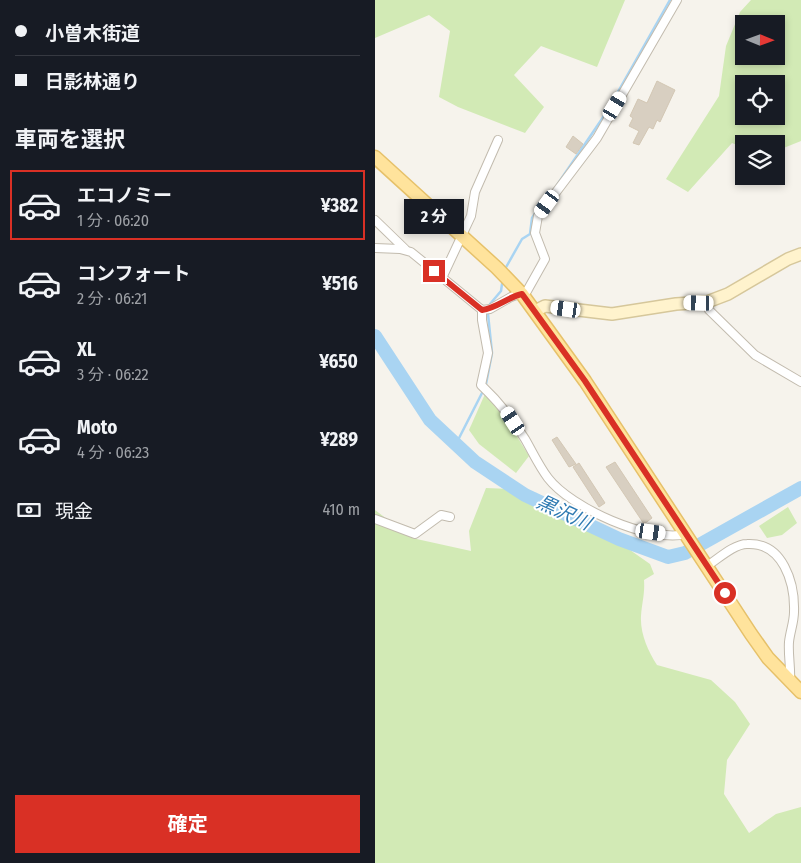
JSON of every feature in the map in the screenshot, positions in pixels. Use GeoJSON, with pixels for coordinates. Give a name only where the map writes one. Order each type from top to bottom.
{"type":"FeatureCollection","features":[{"type":"Feature","properties":{"kind":"main road"},"geometry":{"type":"LineString","coordinates":[[375,157],[462,236],[522,294],[705,562],[768,658],[801,692]]}},
{"type":"Feature","properties":{"kind":"street"},"geometry":{"type":"LineString","coordinates":[[375,220],[407,251],[482,310],[490,309],[511,297],[522,294],[531,285],[545,259],[535,232],[539,216],[597,138],[677,0]]}},
{"type":"Feature","properties":{"kind":"street"},"geometry":{"type":"LineString","coordinates":[[442,278],[471,216],[475,192],[498,140]]}},
{"type":"Feature","properties":{"kind":"street"},"geometry":{"type":"LineString","coordinates":[[375,248],[407,251]]}},
{"type":"Feature","properties":{"kind":"street"},"geometry":{"type":"LineString","coordinates":[[535,311],[545,306],[612,314],[676,304],[707,302],[728,294],[788,259],[801,254]]}},
{"type":"Feature","properties":{"kind":"street"},"geometry":{"type":"LineString","coordinates":[[707,302],[709,310],[755,355],[801,382]]}},
{"type":"Feature","properties":{"kind":"street"},"geometry":{"type":"LineString","coordinates":[[482,310],[488,353],[481,385],[506,410],[549,479],[570,497],[603,517],[633,530],[687,536]]}},
{"type":"Feature","properties":{"kind":"street"},"geometry":{"type":"LineString","coordinates":[[375,519],[415,534],[441,515],[450,517]]}},
{"type":"Feature","properties":{"kind":"street"},"geometry":{"type":"LineString","coordinates":[[705,562],[747,544],[769,548],[777,554],[788,576],[794,602],[789,643],[790,681]]}},
{"type":"Feature","properties":{"kind":"green space"},"geometry":{"type":"Polygon","coordinates":[[[375,0],[625,0],[597,67],[541,46],[514,75],[544,107],[525,133],[458,107],[439,97],[450,31],[429,15],[375,38],[375,0]]]}},
{"type":"Feature","properties":{"kind":"green space"},"geometry":{"type":"Polygon","coordinates":[[[751,0],[801,0],[801,141],[785,147],[785,135],[735,135],[735,144],[732,143],[688,192],[666,179],[719,96],[726,46],[735,24],[735,65],[785,65],[785,15],[739,15],[751,0]]]}},
{"type":"Feature","properties":{"kind":"green space"},"geometry":{"type":"Polygon","coordinates":[[[485,394],[499,407],[529,456],[516,473],[479,444],[469,430],[485,394]]]}},
{"type":"Feature","properties":{"kind":"green space"},"geometry":{"type":"Polygon","coordinates":[[[486,488],[513,489],[620,543],[650,564],[654,574],[644,580],[641,622],[645,642],[651,654],[657,665],[711,680],[735,702],[750,724],[727,760],[724,794],[749,833],[776,814],[801,807],[801,863],[375,863],[375,510],[412,538],[471,551],[469,531],[486,488]]]}},
{"type":"Feature","properties":{"kind":"green space"},"geometry":{"type":"Polygon","coordinates":[[[788,507],[797,523],[782,535],[767,538],[759,526],[788,507]]]}},
{"type":"Feature","properties":{"kind":"building"},"geometry":{"type":"Polygon","coordinates":[[[657,81],[675,90],[660,122],[657,120],[653,129],[649,127],[639,145],[633,143],[639,131],[629,126],[633,118],[630,116],[638,99],[647,103],[657,81]]]}},
{"type":"Feature","properties":{"kind":"building"},"geometry":{"type":"Polygon","coordinates":[[[573,136],[583,144],[576,154],[566,147],[573,136]]]}},
{"type":"Feature","properties":{"kind":"building"},"geometry":{"type":"Polygon","coordinates":[[[557,437],[576,464],[569,467],[552,440],[557,437]]]}},
{"type":"Feature","properties":{"kind":"building"},"geometry":{"type":"Polygon","coordinates":[[[615,462],[652,518],[644,524],[606,467],[615,462]]]}},
{"type":"Feature","properties":{"kind":"building"},"geometry":{"type":"Polygon","coordinates":[[[579,463],[605,503],[599,507],[573,467],[579,463]]]}},
{"type":"Feature","properties":{"kind":"waterway"},"geometry":{"type":"LineString","coordinates":[[555,188],[606,113],[670,0]]}},
{"type":"Feature","properties":{"kind":"waterway"},"geometry":{"type":"LineString","coordinates":[[505,269],[522,239],[530,234],[532,218],[536,212]]}},
{"type":"Feature","properties":{"kind":"waterway"},"geometry":{"type":"LineString","coordinates":[[490,304],[501,291],[502,284]]}},
{"type":"Feature","properties":{"kind":"waterway"},"geometry":{"type":"LineString","coordinates":[[486,384],[492,353],[488,314]]}},
{"type":"Feature","properties":{"kind":"waterway","name":"黒沢川"},"geometry":{"type":"LineString","coordinates":[[375,336],[430,420],[475,462],[525,495],[619,539],[668,557],[685,553],[801,488]]}},
{"type":"Feature","properties":{"kind":"waterway"},"geometry":{"type":"LineString","coordinates":[[456,444],[482,393]]}},
{"type":"Feature","properties":{"kind":"route"},"geometry":{"type":"LineString","coordinates":[[434,271],[482,310],[490,309],[501,301],[522,294],[585,381],[725,593]]}}]}
